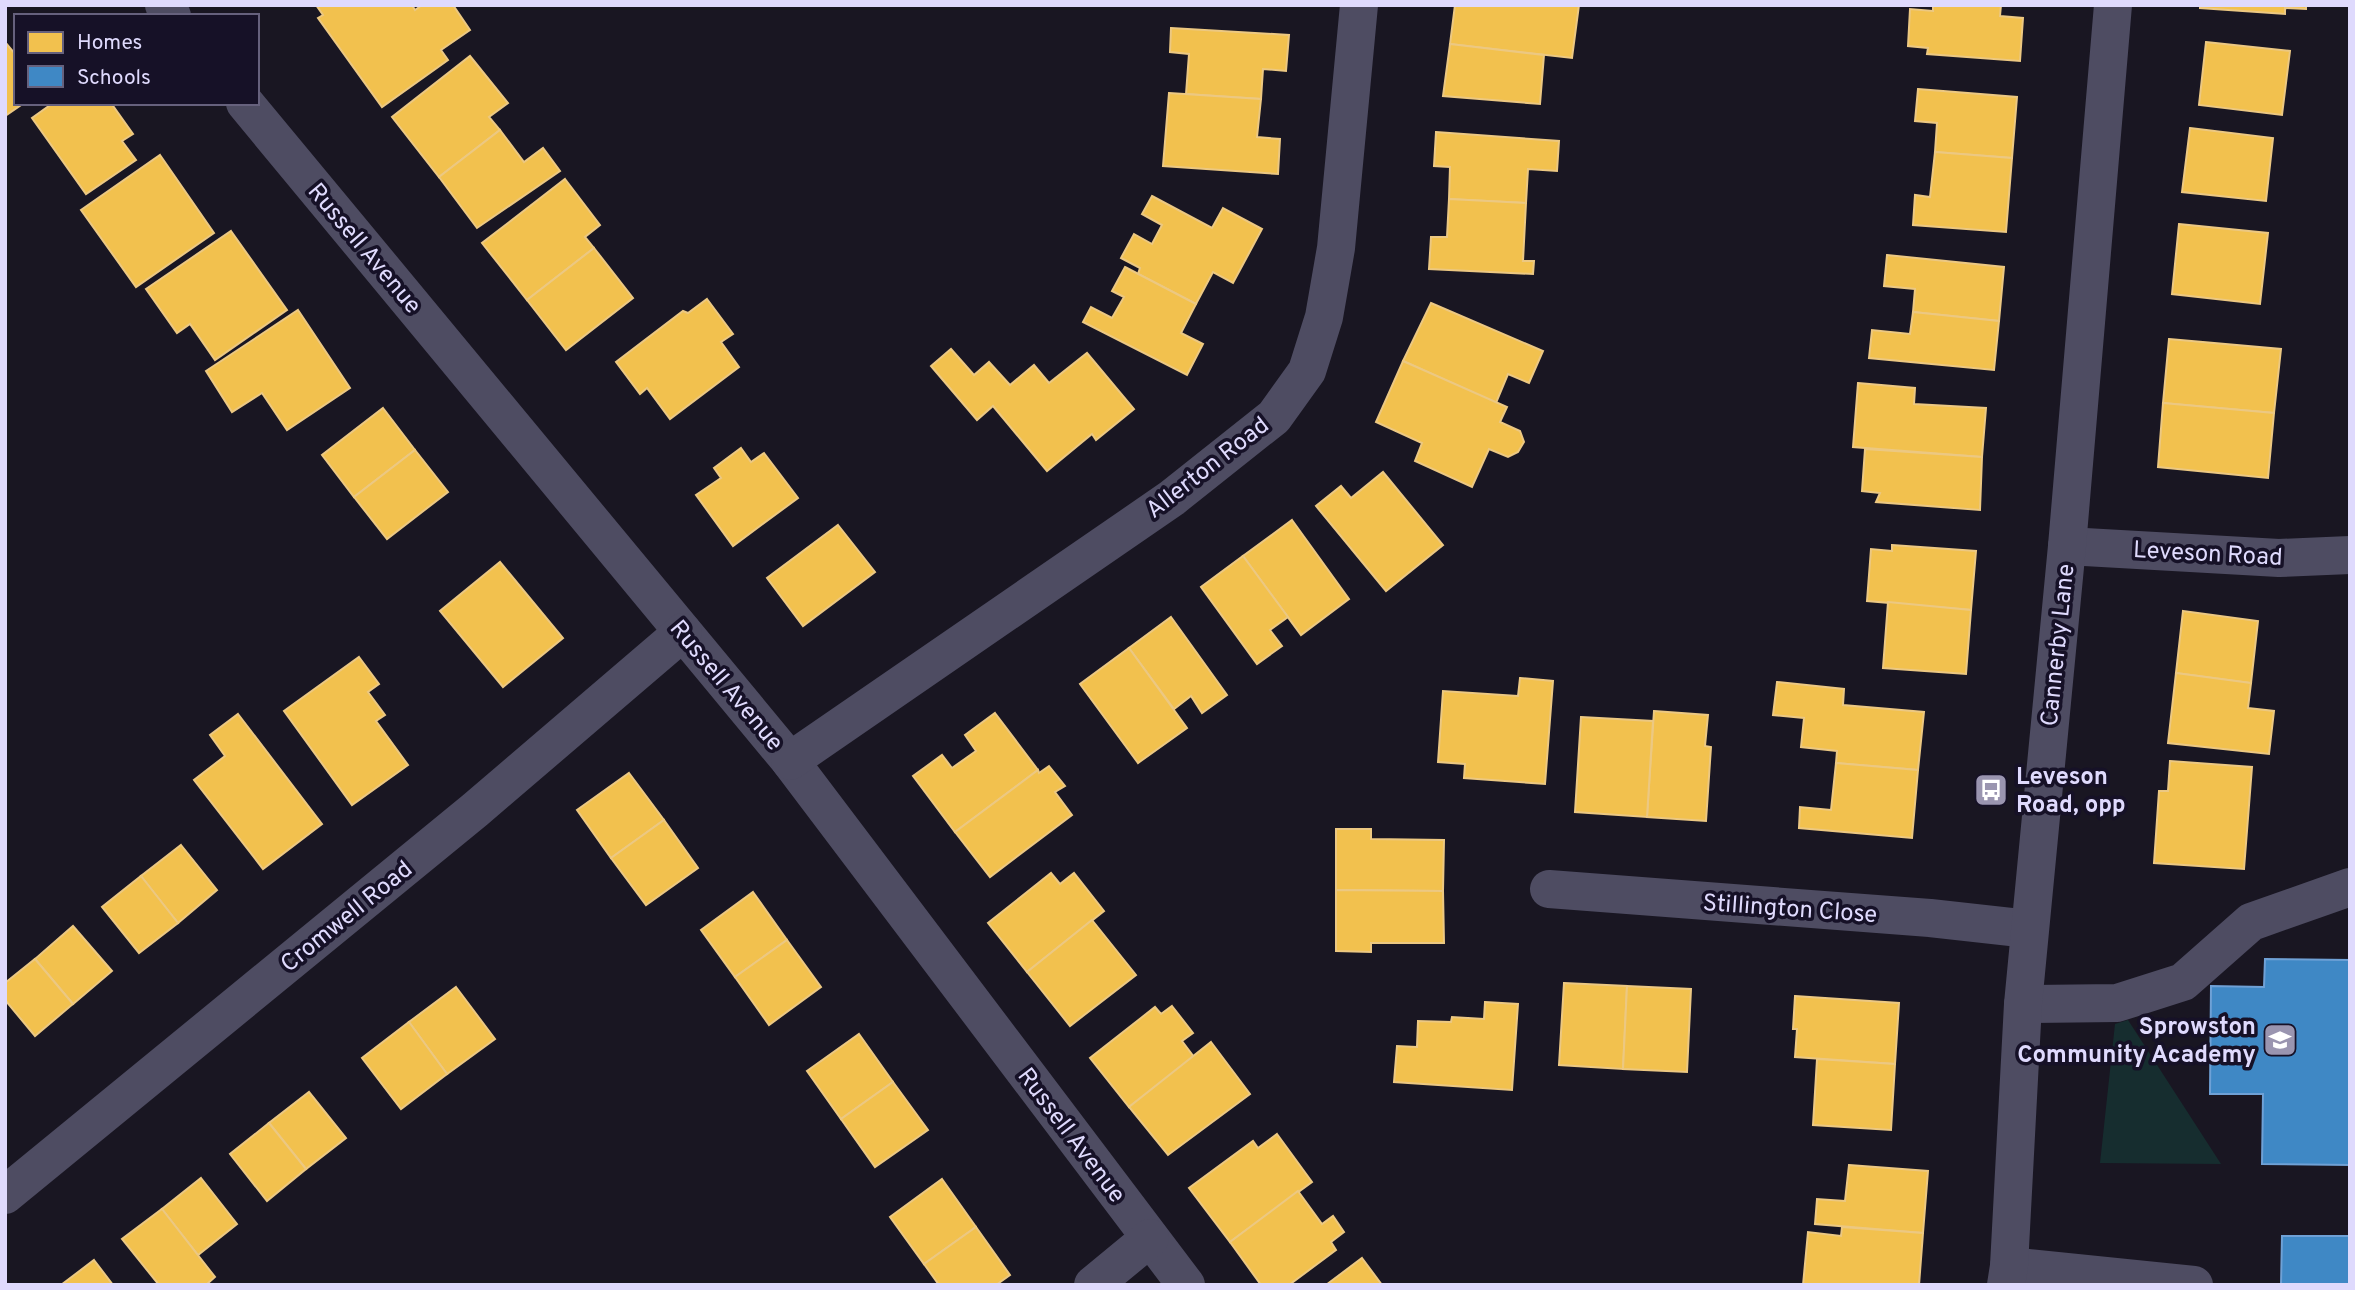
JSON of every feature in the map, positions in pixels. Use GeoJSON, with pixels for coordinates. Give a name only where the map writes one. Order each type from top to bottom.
{"type":"FeatureCollection","features":[{"type":"Feature","properties":{"kind":"street","name":"Allerton Road"},"geometry":{"type":"LineString","coordinates":[[790,761],[1172,498],[1273,417],[1307,371],[1324,317],[1336,248],[1359,5]]}},
{"type":"Feature","properties":{"kind":"street","name":"Cannerby Lane"},"geometry":{"type":"LineString","coordinates":[[2008,1275],[2029,929],[2067,546],[2113,5]]}},
{"type":"Feature","properties":{"kind":"street","name":"Russell Avenue"},"geometry":{"type":"LineString","coordinates":[[247,105],[790,761],[1186,1285]]}},
{"type":"Feature","properties":{"kind":"street","name":"Leveson Road"},"geometry":{"type":"LineString","coordinates":[[2067,546],[2279,558],[2350,555]]}},
{"type":"Feature","properties":{"kind":"street","name":"Cromwell Road"},"geometry":{"type":"LineString","coordinates":[[5,1195],[475,810],[683,632]]}},
{"type":"Feature","properties":{"kind":"street"},"geometry":{"type":"LineString","coordinates":[[2023,1004],[2117,1003],[2183,982],[2251,922],[2350,887]]}},
{"type":"Feature","properties":{"kind":"street","name":"Stillington Close"},"geometry":{"type":"LineString","coordinates":[[1549,890],[1930,918],[2029,929]]}},
{"type":"Feature","properties":{"kind":"street"},"geometry":{"type":"LineString","coordinates":[[1093,1285],[1150,1238]]}},
{"type":"Feature","properties":{"kind":"street"},"geometry":{"type":"LineString","coordinates":[[2008,1275],[2194,1285]]}},
{"type":"Feature","properties":{"kind":"green space"},"geometry":{"type":"Polygon","coordinates":[[[2128,1020],[2221,1164],[2100,1163],[2115,1024],[2128,1020]]]}},
{"type":"Feature","properties":{"kind":"building: Homes"},"geometry":{"type":"Polygon","coordinates":[[[316,5],[412,5],[415,10],[422,5],[453,5],[470,30],[441,50],[448,60],[382,107],[318,18],[323,15],[316,5]]]}},
{"type":"Feature","properties":{"kind":"building: Homes"},"geometry":{"type":"Polygon","coordinates":[[[1455,5],[1579,5],[1572,58],[1450,44],[1455,5]]]}},
{"type":"Feature","properties":{"kind":"building: Homes"},"geometry":{"type":"Polygon","coordinates":[[[1933,5],[2001,5],[2000,16],[2023,18],[2020,61],[1927,54],[1928,48],[1908,46],[1910,9],[1933,11],[1933,5]]]}},
{"type":"Feature","properties":{"kind":"building: Homes"},"geometry":{"type":"Polygon","coordinates":[[[2200,5],[2306,5],[2306,9],[2285,8],[2285,14],[2200,8],[2200,5]]]}},
{"type":"Feature","properties":{"kind":"building: Homes"},"geometry":{"type":"Polygon","coordinates":[[[1171,28],[1289,35],[1286,71],[1263,69],[1261,99],[1186,94],[1189,54],[1170,52],[1171,28]]]}},
{"type":"Feature","properties":{"kind":"building: Homes"},"geometry":{"type":"Polygon","coordinates":[[[5,42],[14,53],[14,105],[21,105],[5,116],[5,42]]]}},
{"type":"Feature","properties":{"kind":"building: Homes"},"geometry":{"type":"Polygon","coordinates":[[[2206,42],[2290,51],[2282,115],[2199,105],[2206,42]]]}},
{"type":"Feature","properties":{"kind":"building: Homes"},"geometry":{"type":"Polygon","coordinates":[[[1450,44],[1544,55],[1540,104],[1443,96],[1450,44]]]}},
{"type":"Feature","properties":{"kind":"building: Homes"},"geometry":{"type":"Polygon","coordinates":[[[470,56],[508,103],[489,117],[500,130],[439,177],[392,117],[470,56]]]}},
{"type":"Feature","properties":{"kind":"building: Homes"},"geometry":{"type":"Polygon","coordinates":[[[1918,89],[2017,97],[2012,158],[1935,152],[1937,123],[1915,121],[1918,89]]]}},
{"type":"Feature","properties":{"kind":"building: Homes"},"geometry":{"type":"Polygon","coordinates":[[[1169,93],[1261,99],[1257,137],[1280,139],[1278,174],[1163,166],[1169,93]]]}},
{"type":"Feature","properties":{"kind":"building: Homes"},"geometry":{"type":"Polygon","coordinates":[[[50,105],[112,105],[133,134],[122,141],[136,160],[86,194],[32,118],[50,105]]]}},
{"type":"Feature","properties":{"kind":"building: Homes"},"geometry":{"type":"Polygon","coordinates":[[[2190,128],[2273,138],[2266,201],[2182,192],[2190,128]]]}},
{"type":"Feature","properties":{"kind":"building: Homes"},"geometry":{"type":"Polygon","coordinates":[[[500,130],[524,162],[543,148],[560,171],[477,228],[439,177],[500,130]]]}},
{"type":"Feature","properties":{"kind":"building: Homes"},"geometry":{"type":"Polygon","coordinates":[[[1436,132],[1559,141],[1557,171],[1528,169],[1526,203],[1449,199],[1450,167],[1434,166],[1436,132]]]}},
{"type":"Feature","properties":{"kind":"building: Homes"},"geometry":{"type":"Polygon","coordinates":[[[1935,152],[2012,158],[2006,232],[1913,225],[1915,195],[1930,197],[1935,152]]]}},
{"type":"Feature","properties":{"kind":"building: Homes"},"geometry":{"type":"Polygon","coordinates":[[[160,155],[214,233],[136,287],[81,210],[160,155]]]}},
{"type":"Feature","properties":{"kind":"building: Homes"},"geometry":{"type":"Polygon","coordinates":[[[565,179],[600,225],[585,237],[594,248],[527,300],[482,243],[565,179]]]}},
{"type":"Feature","properties":{"kind":"building: Homes"},"geometry":{"type":"Polygon","coordinates":[[[1152,196],[1212,228],[1223,208],[1262,229],[1233,283],[1213,272],[1196,304],[1138,274],[1140,268],[1121,258],[1134,234],[1152,244],[1162,225],[1142,214],[1152,196]]]}},
{"type":"Feature","properties":{"kind":"building: Homes"},"geometry":{"type":"Polygon","coordinates":[[[1449,199],[1526,203],[1523,261],[1534,261],[1533,274],[1429,269],[1431,237],[1447,237],[1449,199]]]}},
{"type":"Feature","properties":{"kind":"building: Homes"},"geometry":{"type":"Polygon","coordinates":[[[2179,224],[2268,233],[2260,304],[2172,294],[2179,224]]]}},
{"type":"Feature","properties":{"kind":"building: Homes"},"geometry":{"type":"Polygon","coordinates":[[[231,231],[287,310],[215,360],[190,324],[177,333],[146,289],[231,231]]]}},
{"type":"Feature","properties":{"kind":"building: Homes"},"geometry":{"type":"Polygon","coordinates":[[[594,248],[633,298],[566,350],[527,300],[594,248]]]}},
{"type":"Feature","properties":{"kind":"building: Homes"},"geometry":{"type":"Polygon","coordinates":[[[1887,255],[2004,267],[1999,321],[1913,312],[1915,289],[1884,286],[1887,255]]]}},
{"type":"Feature","properties":{"kind":"building: Homes"},"geometry":{"type":"Polygon","coordinates":[[[1125,267],[1196,304],[1181,333],[1203,344],[1187,375],[1083,322],[1091,307],[1112,318],[1124,297],[1112,291],[1125,267]]]}},
{"type":"Feature","properties":{"kind":"building: Homes"},"geometry":{"type":"Polygon","coordinates":[[[707,299],[733,334],[721,342],[739,367],[670,419],[647,388],[640,394],[616,362],[683,311],[688,313],[707,299]]]}},
{"type":"Feature","properties":{"kind":"building: Homes"},"geometry":{"type":"Polygon","coordinates":[[[1431,303],[1543,351],[1529,383],[1508,374],[1496,403],[1403,361],[1431,303]]]}},
{"type":"Feature","properties":{"kind":"building: Homes"},"geometry":{"type":"Polygon","coordinates":[[[298,310],[350,388],[287,430],[262,393],[232,412],[206,371],[298,310]]]}},
{"type":"Feature","properties":{"kind":"building: Homes"},"geometry":{"type":"Polygon","coordinates":[[[1913,312],[1999,321],[1994,370],[1869,358],[1872,330],[1910,334],[1913,312]]]}},
{"type":"Feature","properties":{"kind":"building: Homes"},"geometry":{"type":"Polygon","coordinates":[[[2169,339],[2281,349],[2274,413],[2163,403],[2169,339]]]}},
{"type":"Feature","properties":{"kind":"building: Homes"},"geometry":{"type":"Polygon","coordinates":[[[951,349],[974,375],[989,362],[1010,385],[1034,365],[1049,383],[1087,353],[1134,409],[1096,440],[1092,434],[1047,471],[993,406],[977,420],[931,366],[951,349]]]}},
{"type":"Feature","properties":{"kind":"building: Homes"},"geometry":{"type":"Polygon","coordinates":[[[1403,361],[1507,407],[1500,422],[1520,431],[1524,442],[1518,452],[1508,457],[1489,449],[1472,487],[1415,461],[1422,443],[1376,422],[1403,361]]]}},
{"type":"Feature","properties":{"kind":"building: Homes"},"geometry":{"type":"Polygon","coordinates":[[[1858,383],[1915,388],[1914,404],[1986,408],[1982,457],[1853,447],[1858,383]]]}},
{"type":"Feature","properties":{"kind":"building: Homes"},"geometry":{"type":"Polygon","coordinates":[[[2163,403],[2274,413],[2268,478],[2158,467],[2163,403]]]}},
{"type":"Feature","properties":{"kind":"building: Homes"},"geometry":{"type":"Polygon","coordinates":[[[383,408],[415,450],[354,497],[322,455],[383,408]]]}},
{"type":"Feature","properties":{"kind":"building: Homes"},"geometry":{"type":"Polygon","coordinates":[[[741,448],[751,462],[764,453],[798,498],[733,546],[696,495],[721,478],[714,468],[741,448]]]}},
{"type":"Feature","properties":{"kind":"building: Homes"},"geometry":{"type":"Polygon","coordinates":[[[1865,449],[1982,457],[1980,510],[1876,502],[1880,493],[1862,491],[1865,449]]]}},
{"type":"Feature","properties":{"kind":"building: Homes"},"geometry":{"type":"Polygon","coordinates":[[[415,450],[448,492],[387,539],[354,497],[415,450]]]}},
{"type":"Feature","properties":{"kind":"building: Homes"},"geometry":{"type":"Polygon","coordinates":[[[1383,472],[1443,545],[1386,591],[1316,506],[1341,486],[1351,498],[1383,472]]]}},
{"type":"Feature","properties":{"kind":"building: Homes"},"geometry":{"type":"Polygon","coordinates":[[[1292,520],[1349,599],[1301,635],[1243,556],[1292,520]]]}},
{"type":"Feature","properties":{"kind":"building: Homes"},"geometry":{"type":"Polygon","coordinates":[[[838,525],[875,572],[803,626],[767,578],[838,525]]]}},
{"type":"Feature","properties":{"kind":"building: Homes"},"geometry":{"type":"Polygon","coordinates":[[[1892,545],[1976,551],[1971,610],[1867,601],[1871,549],[1892,551],[1892,545]]]}},
{"type":"Feature","properties":{"kind":"building: Homes"},"geometry":{"type":"Polygon","coordinates":[[[1243,556],[1288,617],[1270,630],[1282,646],[1257,664],[1201,587],[1243,556]]]}},
{"type":"Feature","properties":{"kind":"building: Homes"},"geometry":{"type":"Polygon","coordinates":[[[500,562],[563,638],[503,687],[440,611],[500,562]]]}},
{"type":"Feature","properties":{"kind":"building: Homes"},"geometry":{"type":"Polygon","coordinates":[[[1888,602],[1971,610],[1966,674],[1883,668],[1888,602]]]}},
{"type":"Feature","properties":{"kind":"building: Homes"},"geometry":{"type":"Polygon","coordinates":[[[2183,611],[2258,621],[2251,683],[2176,673],[2183,611]]]}},
{"type":"Feature","properties":{"kind":"building: Homes"},"geometry":{"type":"Polygon","coordinates":[[[1171,617],[1227,695],[1202,713],[1191,696],[1174,709],[1129,648],[1171,617]]]}},
{"type":"Feature","properties":{"kind":"building: Homes"},"geometry":{"type":"Polygon","coordinates":[[[1129,648],[1187,728],[1138,763],[1080,684],[1129,648]]]}},
{"type":"Feature","properties":{"kind":"building: Homes"},"geometry":{"type":"Polygon","coordinates":[[[359,657],[379,684],[368,692],[385,715],[376,721],[408,765],[352,805],[284,711],[359,657]]]}},
{"type":"Feature","properties":{"kind":"building: Homes"},"geometry":{"type":"Polygon","coordinates":[[[2176,673],[2251,683],[2248,708],[2274,711],[2269,754],[2168,743],[2176,673]]]}},
{"type":"Feature","properties":{"kind":"building: Homes"},"geometry":{"type":"Polygon","coordinates":[[[1520,678],[1553,681],[1545,784],[1464,778],[1465,764],[1438,762],[1443,691],[1518,696],[1520,678]]]}},
{"type":"Feature","properties":{"kind":"building: Homes"},"geometry":{"type":"Polygon","coordinates":[[[1777,682],[1844,689],[1843,705],[1924,712],[1918,770],[1836,763],[1837,751],[1801,747],[1804,718],[1773,715],[1777,682]]]}},
{"type":"Feature","properties":{"kind":"building: Homes"},"geometry":{"type":"Polygon","coordinates":[[[1654,711],[1708,715],[1705,746],[1711,747],[1706,821],[1647,817],[1654,711]]]}},
{"type":"Feature","properties":{"kind":"building: Homes"},"geometry":{"type":"Polygon","coordinates":[[[995,713],[1038,770],[955,832],[913,776],[942,755],[952,768],[976,751],[965,735],[995,713]]]}},
{"type":"Feature","properties":{"kind":"building: Homes"},"geometry":{"type":"Polygon","coordinates":[[[238,714],[322,824],[263,869],[194,780],[225,756],[210,735],[238,714]]]}},
{"type":"Feature","properties":{"kind":"building: Homes"},"geometry":{"type":"Polygon","coordinates":[[[1581,717],[1653,721],[1647,817],[1575,812],[1581,717]]]}},
{"type":"Feature","properties":{"kind":"building: Homes"},"geometry":{"type":"Polygon","coordinates":[[[2170,761],[2252,767],[2244,869],[2154,863],[2159,791],[2168,791],[2170,761]]]}},
{"type":"Feature","properties":{"kind":"building: Homes"},"geometry":{"type":"Polygon","coordinates":[[[1836,763],[1918,770],[1912,838],[1799,828],[1800,807],[1831,810],[1836,763]]]}},
{"type":"Feature","properties":{"kind":"building: Homes"},"geometry":{"type":"Polygon","coordinates":[[[1049,766],[1065,786],[1055,792],[1072,815],[990,877],[955,832],[1038,770],[1039,773],[1049,766]]]}},
{"type":"Feature","properties":{"kind":"building: Homes"},"geometry":{"type":"Polygon","coordinates":[[[629,773],[664,820],[611,858],[577,810],[629,773]]]}},
{"type":"Feature","properties":{"kind":"building: Homes"},"geometry":{"type":"Polygon","coordinates":[[[664,820],[698,868],[646,905],[611,858],[664,820]]]}},
{"type":"Feature","properties":{"kind":"building: Homes"},"geometry":{"type":"Polygon","coordinates":[[[1336,829],[1371,829],[1371,839],[1444,840],[1443,891],[1336,890],[1336,829]]]}},
{"type":"Feature","properties":{"kind":"building: Homes"},"geometry":{"type":"Polygon","coordinates":[[[181,845],[217,890],[178,923],[141,876],[181,845]]]}},
{"type":"Feature","properties":{"kind":"building: Homes"},"geometry":{"type":"Polygon","coordinates":[[[1051,873],[1060,884],[1074,873],[1104,911],[1027,972],[988,923],[1051,873]]]}},
{"type":"Feature","properties":{"kind":"building: Homes"},"geometry":{"type":"Polygon","coordinates":[[[141,876],[178,923],[139,953],[102,907],[141,876]]]}},
{"type":"Feature","properties":{"kind":"building: Homes"},"geometry":{"type":"Polygon","coordinates":[[[1336,890],[1443,891],[1444,943],[1371,943],[1371,952],[1336,951],[1336,890]]]}},
{"type":"Feature","properties":{"kind":"building: Homes"},"geometry":{"type":"Polygon","coordinates":[[[753,892],[787,940],[735,977],[701,930],[753,892]]]}},
{"type":"Feature","properties":{"kind":"building: Homes"},"geometry":{"type":"Polygon","coordinates":[[[1092,920],[1136,975],[1070,1026],[1027,972],[1092,920]]]}},
{"type":"Feature","properties":{"kind":"building: Homes"},"geometry":{"type":"Polygon","coordinates":[[[73,926],[112,971],[73,1004],[35,959],[73,926]]]}},
{"type":"Feature","properties":{"kind":"building: Homes"},"geometry":{"type":"Polygon","coordinates":[[[787,940],[821,987],[769,1025],[735,977],[787,940]]]}},
{"type":"Feature","properties":{"kind":"building: Homes"},"geometry":{"type":"Polygon","coordinates":[[[35,959],[73,1004],[35,1036],[5,1000],[5,983],[35,959]]]}},
{"type":"Feature","properties":{"kind":"building: Homes"},"geometry":{"type":"Polygon","coordinates":[[[1564,983],[1627,986],[1623,1069],[1559,1065],[1564,983]]]}},
{"type":"Feature","properties":{"kind":"building: Homes"},"geometry":{"type":"Polygon","coordinates":[[[1627,986],[1691,989],[1687,1072],[1623,1069],[1627,986]]]}},
{"type":"Feature","properties":{"kind":"building: Homes"},"geometry":{"type":"Polygon","coordinates":[[[456,987],[495,1039],[447,1074],[409,1022],[456,987]]]}},
{"type":"Feature","properties":{"kind":"building: Homes"},"geometry":{"type":"Polygon","coordinates":[[[1795,996],[1899,1003],[1895,1064],[1795,1057],[1795,996]]]}},
{"type":"Feature","properties":{"kind":"building: Homes"},"geometry":{"type":"Polygon","coordinates":[[[1485,1002],[1518,1004],[1512,1090],[1394,1082],[1397,1046],[1417,1047],[1418,1021],[1451,1022],[1452,1017],[1484,1019],[1485,1002]]]}},
{"type":"Feature","properties":{"kind":"building: Homes"},"geometry":{"type":"Polygon","coordinates":[[[1172,1006],[1193,1033],[1182,1041],[1194,1057],[1129,1107],[1090,1058],[1155,1007],[1161,1014],[1172,1006]]]}},
{"type":"Feature","properties":{"kind":"building: Homes"},"geometry":{"type":"Polygon","coordinates":[[[409,1022],[447,1074],[401,1109],[362,1058],[409,1022]]]}},
{"type":"Feature","properties":{"kind":"building: Homes"},"geometry":{"type":"Polygon","coordinates":[[[859,1034],[893,1082],[841,1119],[807,1071],[859,1034]]]}},
{"type":"Feature","properties":{"kind":"building: Homes"},"geometry":{"type":"Polygon","coordinates":[[[1211,1042],[1250,1094],[1168,1155],[1129,1107],[1211,1042]]]}},
{"type":"Feature","properties":{"kind":"building: Homes"},"geometry":{"type":"Polygon","coordinates":[[[1817,1059],[1895,1064],[1891,1130],[1813,1125],[1817,1059]]]}},
{"type":"Feature","properties":{"kind":"building: Homes"},"geometry":{"type":"Polygon","coordinates":[[[893,1082],[928,1130],[875,1167],[841,1119],[893,1082]]]}},
{"type":"Feature","properties":{"kind":"building: Homes"},"geometry":{"type":"Polygon","coordinates":[[[309,1092],[346,1138],[306,1169],[269,1123],[309,1092]]]}},
{"type":"Feature","properties":{"kind":"building: Homes"},"geometry":{"type":"Polygon","coordinates":[[[269,1123],[306,1169],[267,1201],[230,1154],[269,1123]]]}},
{"type":"Feature","properties":{"kind":"building: Homes"},"geometry":{"type":"Polygon","coordinates":[[[1277,1134],[1312,1182],[1230,1242],[1189,1188],[1253,1141],[1258,1148],[1277,1134]]]}},
{"type":"Feature","properties":{"kind":"building: Homes"},"geometry":{"type":"Polygon","coordinates":[[[1849,1165],[1928,1171],[1923,1233],[1815,1224],[1817,1199],[1845,1201],[1849,1165]]]}},
{"type":"Feature","properties":{"kind":"building: Homes"},"geometry":{"type":"Polygon","coordinates":[[[201,1178],[237,1224],[198,1255],[162,1209],[201,1178]]]}},
{"type":"Feature","properties":{"kind":"building: Homes"},"geometry":{"type":"Polygon","coordinates":[[[942,1179],[976,1227],[924,1264],[890,1217],[942,1179]]]}},
{"type":"Feature","properties":{"kind":"building: Homes"},"geometry":{"type":"Polygon","coordinates":[[[1298,1191],[1322,1224],[1333,1216],[1344,1232],[1331,1242],[1336,1250],[1289,1285],[1261,1285],[1230,1242],[1298,1191]]]}},
{"type":"Feature","properties":{"kind":"building: Homes"},"geometry":{"type":"Polygon","coordinates":[[[162,1209],[215,1277],[206,1285],[159,1285],[122,1239],[162,1209]]]}},
{"type":"Feature","properties":{"kind":"building: Homes"},"geometry":{"type":"Polygon","coordinates":[[[976,1227],[1010,1275],[996,1285],[939,1285],[924,1264],[976,1227]]]}},
{"type":"Feature","properties":{"kind":"building: Homes"},"geometry":{"type":"Polygon","coordinates":[[[1842,1227],[1923,1233],[1919,1285],[1803,1285],[1808,1232],[1841,1236],[1842,1227]]]}},
{"type":"Feature","properties":{"kind":"building: Homes"},"geometry":{"type":"Polygon","coordinates":[[[1362,1258],[1382,1285],[1326,1285],[1362,1258]]]}},
{"type":"Feature","properties":{"kind":"building: Homes"},"geometry":{"type":"Polygon","coordinates":[[[94,1260],[113,1285],[61,1285],[94,1260]]]}},
{"type":"Feature","properties":{"kind":"building: Schools","name":"Sprowston Community Academy"},"geometry":{"type":"Polygon","coordinates":[[[2265,959],[2350,960],[2350,1165],[2262,1164],[2263,1094],[2210,1094],[2211,986],[2264,987],[2265,959]]]}},
{"type":"Feature","properties":{"kind":"building: Schools"},"geometry":{"type":"Polygon","coordinates":[[[2282,1236],[2350,1236],[2350,1285],[2281,1285],[2282,1236]]]}},
{"type":"Feature","properties":{"kind":"place","name":"Leveson Road, opp"},"geometry":{"type":"Point","coordinates":[1991,790]}},
{"type":"Feature","properties":{"kind":"place","name":"Sprowston Community Academy"},"geometry":{"type":"Point","coordinates":[2280,1040]}}]}
